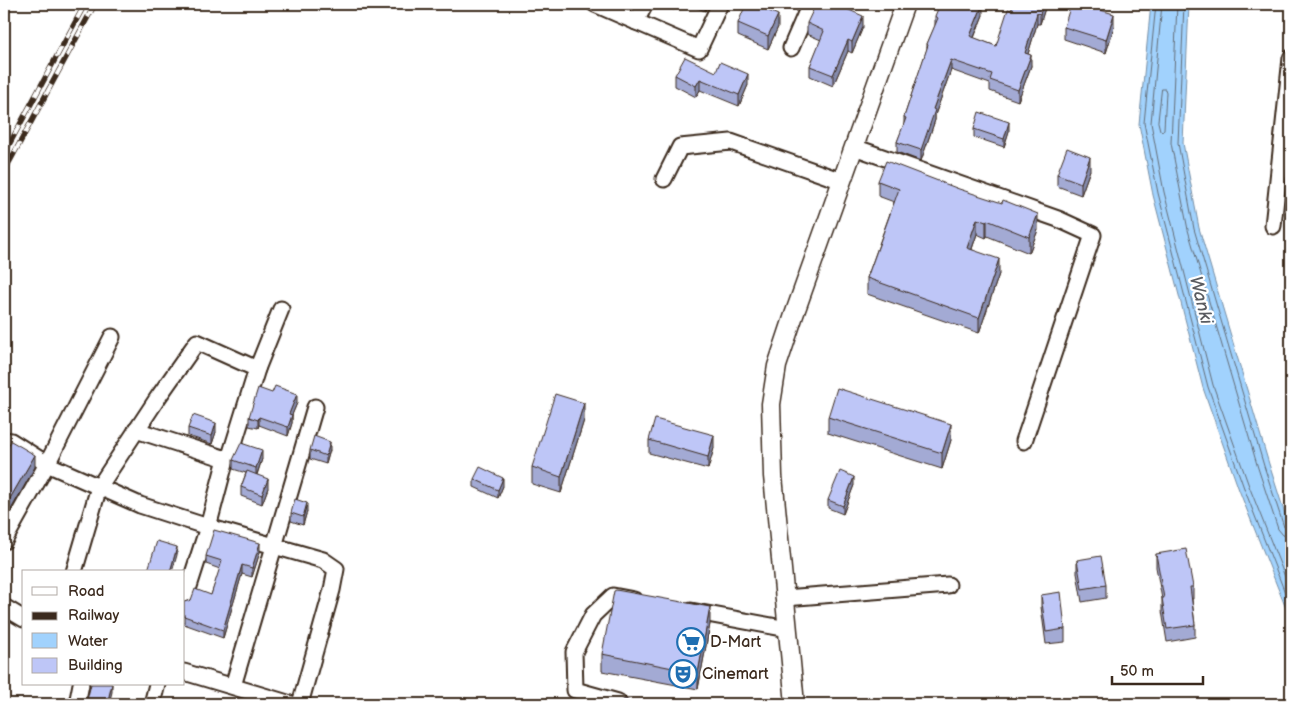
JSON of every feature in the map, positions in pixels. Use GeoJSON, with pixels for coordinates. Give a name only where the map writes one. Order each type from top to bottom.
{"type":"FeatureCollection","features":[{"type":"Feature","properties":{"kind":"street"},"geometry":{"type":"LineString","coordinates":[[595,4],[699,50],[720,4]]}},
{"type":"Feature","properties":{"kind":"street"},"geometry":{"type":"LineString","coordinates":[[636,22],[645,4]]}},
{"type":"Feature","properties":{"kind":"street"},"geometry":{"type":"LineString","coordinates":[[791,48],[810,4]]}},
{"type":"Feature","properties":{"kind":"street"},"geometry":{"type":"LineString","coordinates":[[795,704],[773,476],[771,404],[777,366],[782,349],[905,4]]}},
{"type":"Feature","properties":{"kind":"street"},"geometry":{"type":"LineString","coordinates":[[1273,226],[1291,58]]}},
{"type":"Feature","properties":{"kind":"street"},"geometry":{"type":"LineString","coordinates":[[664,179],[680,147],[731,142],[842,181]]}},
{"type":"Feature","properties":{"kind":"street"},"geometry":{"type":"LineString","coordinates":[[854,147],[1058,219],[1093,235],[1024,441]]}},
{"type":"Feature","properties":{"kind":"street"},"geometry":{"type":"LineString","coordinates":[[185,599],[208,527],[226,460],[231,453],[257,369],[281,309]]}},
{"type":"Feature","properties":{"kind":"street"},"geometry":{"type":"LineString","coordinates":[[4,541],[47,464],[112,337]]}},
{"type":"Feature","properties":{"kind":"street"},"geometry":{"type":"LineString","coordinates":[[75,570],[99,487],[197,342],[257,369]]}},
{"type":"Feature","properties":{"kind":"street"},"geometry":{"type":"LineString","coordinates":[[233,686],[315,407]]}},
{"type":"Feature","properties":{"kind":"street"},"geometry":{"type":"LineString","coordinates":[[136,430],[226,460]]}},
{"type":"Feature","properties":{"kind":"street"},"geometry":{"type":"LineString","coordinates":[[4,440],[11,441],[47,464],[140,505],[323,560],[336,569],[332,590],[300,704]]}},
{"type":"Feature","properties":{"kind":"street"},"geometry":{"type":"LineString","coordinates":[[785,598],[948,585]]}},
{"type":"Feature","properties":{"kind":"street"},"geometry":{"type":"LineString","coordinates":[[618,702],[575,690],[574,652],[594,615],[613,596],[652,603]]}},
{"type":"Feature","properties":{"kind":"street"},"geometry":{"type":"LineString","coordinates":[[4,608],[22,618]]}},
{"type":"Feature","properties":{"kind":"street"},"geometry":{"type":"LineString","coordinates":[[681,609],[788,629]]}},
{"type":"Feature","properties":{"kind":"street"},"geometry":{"type":"LineString","coordinates":[[185,672],[291,704]]}},
{"type":"Feature","properties":{"kind":"street"},"geometry":{"type":"LineString","coordinates":[[77,704],[81,686]]}},
{"type":"Feature","properties":{"kind":"street"},"geometry":{"type":"LineString","coordinates":[[152,704],[156,686]]}},
{"type":"Feature","properties":{"kind":"water","name":"Wanki"},"geometry":{"type":"Polygon","coordinates":[[[1151,4],[1189,4],[1183,143],[1199,228],[1291,533],[1291,621],[1239,490],[1203,388],[1153,195],[1139,124],[1151,4]]]}},
{"type":"Feature","properties":{"kind":"building"},"geometry":{"type":"Polygon","coordinates":[[[746,4],[753,4],[778,15],[768,36],[738,23],[746,4]]]}},
{"type":"Feature","properties":{"kind":"building"},"geometry":{"type":"Polygon","coordinates":[[[816,4],[835,4],[863,16],[852,42],[848,40],[833,75],[810,66],[824,31],[807,23],[816,4]]]}},
{"type":"Feature","properties":{"kind":"building"},"geometry":{"type":"Polygon","coordinates":[[[940,4],[983,4],[970,36],[996,46],[1008,9],[1011,10],[1014,5],[1018,4],[1043,4],[1040,14],[1037,13],[1025,53],[1031,55],[1018,90],[990,80],[992,74],[951,60],[933,109],[935,110],[921,150],[897,142],[906,118],[904,117],[927,44],[938,18],[935,16],[940,4]]]}},
{"type":"Feature","properties":{"kind":"building"},"geometry":{"type":"Polygon","coordinates":[[[1071,4],[1080,4],[1114,14],[1106,40],[1064,27],[1071,4]]]}},
{"type":"Feature","properties":{"kind":"building"},"geometry":{"type":"Polygon","coordinates":[[[685,57],[716,72],[720,62],[748,74],[739,95],[700,79],[696,86],[675,75],[685,57]]]}},
{"type":"Feature","properties":{"kind":"building"},"geometry":{"type":"Polygon","coordinates":[[[979,112],[1009,122],[1004,139],[974,129],[979,112]]]}},
{"type":"Feature","properties":{"kind":"building"},"geometry":{"type":"Polygon","coordinates":[[[1067,148],[1090,157],[1081,183],[1057,174],[1067,148]]]}},
{"type":"Feature","properties":{"kind":"building"},"geometry":{"type":"Polygon","coordinates":[[[886,161],[959,189],[1002,203],[1003,200],[1038,214],[1029,237],[987,220],[986,222],[977,219],[967,248],[999,259],[979,318],[867,278],[899,189],[878,181],[886,161]]]}},
{"type":"Feature","properties":{"kind":"building"},"geometry":{"type":"Polygon","coordinates":[[[275,386],[297,394],[289,414],[292,415],[288,427],[259,417],[258,420],[249,417],[258,388],[272,393],[275,386]]]}},
{"type":"Feature","properties":{"kind":"building"},"geometry":{"type":"Polygon","coordinates":[[[837,388],[951,424],[942,453],[828,417],[837,388]]]}},
{"type":"Feature","properties":{"kind":"building"},"geometry":{"type":"Polygon","coordinates":[[[555,394],[584,403],[561,477],[532,467],[555,394]]]}},
{"type":"Feature","properties":{"kind":"building"},"geometry":{"type":"Polygon","coordinates":[[[193,415],[216,423],[212,436],[188,428],[193,415]]]}},
{"type":"Feature","properties":{"kind":"building"},"geometry":{"type":"Polygon","coordinates":[[[655,419],[714,435],[708,457],[649,440],[655,419]]]}},
{"type":"Feature","properties":{"kind":"building"},"geometry":{"type":"Polygon","coordinates":[[[314,436],[330,442],[326,456],[310,450],[314,436]]]}},
{"type":"Feature","properties":{"kind":"building"},"geometry":{"type":"Polygon","coordinates":[[[11,441],[35,455],[9,500],[4,497],[4,454],[11,441]]]}},
{"type":"Feature","properties":{"kind":"building"},"geometry":{"type":"Polygon","coordinates":[[[241,443],[262,450],[256,468],[233,460],[241,443]]]}},
{"type":"Feature","properties":{"kind":"building"},"geometry":{"type":"Polygon","coordinates":[[[480,467],[503,478],[498,490],[474,479],[480,467]]]}},
{"type":"Feature","properties":{"kind":"building"},"geometry":{"type":"Polygon","coordinates":[[[247,471],[268,479],[262,495],[241,487],[247,471]]]}},
{"type":"Feature","properties":{"kind":"building"},"geometry":{"type":"Polygon","coordinates":[[[840,471],[854,477],[843,506],[828,500],[840,471]]]}},
{"type":"Feature","properties":{"kind":"building"},"geometry":{"type":"Polygon","coordinates":[[[295,499],[307,503],[303,517],[291,513],[295,499]]]}},
{"type":"Feature","properties":{"kind":"building"},"geometry":{"type":"Polygon","coordinates":[[[214,530],[260,543],[252,568],[242,565],[223,630],[185,616],[185,602],[191,600],[195,589],[211,595],[222,561],[206,556],[214,530]]]}},
{"type":"Feature","properties":{"kind":"building"},"geometry":{"type":"Polygon","coordinates":[[[157,541],[177,547],[171,570],[148,570],[157,541]]]}},
{"type":"Feature","properties":{"kind":"building"},"geometry":{"type":"Polygon","coordinates":[[[1186,549],[1193,587],[1190,587],[1195,625],[1167,629],[1162,598],[1164,598],[1156,554],[1186,549]]]}},
{"type":"Feature","properties":{"kind":"building"},"geometry":{"type":"Polygon","coordinates":[[[1101,556],[1106,585],[1082,589],[1077,560],[1101,556]]]}},
{"type":"Feature","properties":{"kind":"building"},"geometry":{"type":"Polygon","coordinates":[[[614,591],[710,607],[698,673],[602,654],[614,591]]]}},
{"type":"Feature","properties":{"kind":"building"},"geometry":{"type":"Polygon","coordinates":[[[1061,592],[1065,629],[1046,632],[1041,595],[1061,592]]]}},
{"type":"Feature","properties":{"kind":"building"},"geometry":{"type":"Polygon","coordinates":[[[90,686],[112,686],[107,704],[86,704],[90,686]]]}},
{"type":"Feature","properties":{"kind":"building"},"geometry":{"type":"Polygon","coordinates":[[[464,698],[486,704],[462,704],[464,698]]]}},
{"type":"Feature","properties":{"kind":"building"},"geometry":{"type":"Polygon","coordinates":[[[625,699],[638,704],[618,704],[625,699]]]}},
{"type":"Feature","properties":{"kind":"railway"},"geometry":{"type":"LineString","coordinates":[[4,154],[85,4]]}},
{"type":"Feature","properties":{"kind":"railway"},"geometry":{"type":"LineString","coordinates":[[4,172],[95,4]]}},
{"type":"Feature","properties":{"kind":"place","name":"D-Mart"},"geometry":{"type":"Point","coordinates":[691,642]}},
{"type":"Feature","properties":{"kind":"place","name":"Cinemart"},"geometry":{"type":"Point","coordinates":[683,674]}}]}
